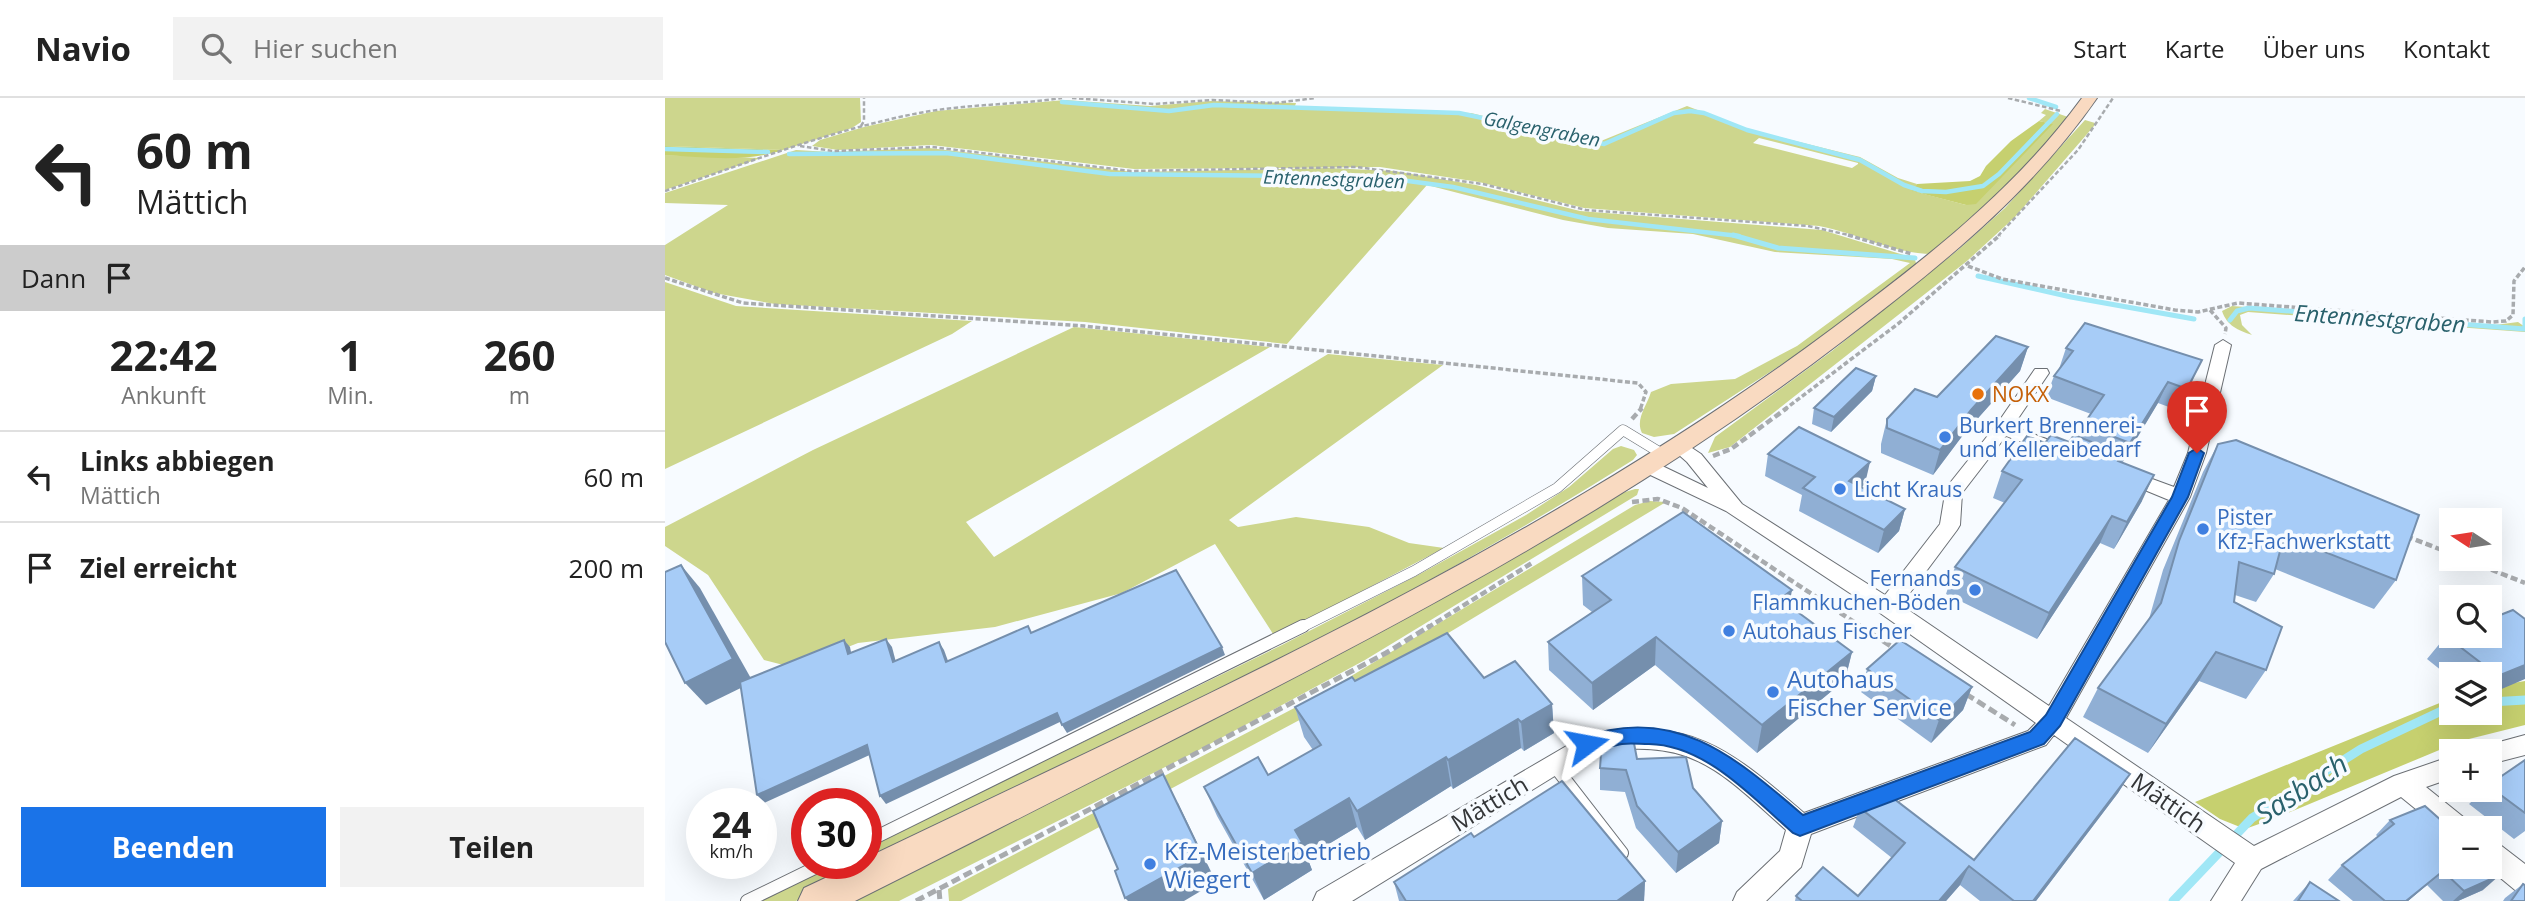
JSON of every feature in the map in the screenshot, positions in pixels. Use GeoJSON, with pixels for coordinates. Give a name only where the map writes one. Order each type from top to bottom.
{"type":"FeatureCollection","features":[{"type":"Feature","properties":{"kind":"street"},"geometry":{"type":"LineString","coordinates":[[817,901],[1291,666],[1462,575],[1665,457],[1839,336],[1978,224],[2060,139],[2090,98]]}},
{"type":"Feature","properties":{"kind":"street"},"geometry":{"type":"LineString","coordinates":[[1747,901],[1792,858],[1800,826],[2045,729],[2180,497],[2197,453],[2223,345]]}},
{"type":"Feature","properties":{"kind":"street"},"geometry":{"type":"LineString","coordinates":[[1888,607],[1950,525],[1953,492],[2003,428],[2041,373]]}},
{"type":"Feature","properties":{"kind":"street"},"geometry":{"type":"LineString","coordinates":[[2003,428],[2067,453]]}},
{"type":"Feature","properties":{"kind":"street","name":"Mättich"},"geometry":{"type":"LineString","coordinates":[[1665,457],[1735,509],[1888,607],[2045,729],[2196,821],[2245,855]]}},
{"type":"Feature","properties":{"kind":"street","name":"Mättich"},"geometry":{"type":"LineString","coordinates":[[1665,457],[1694,458],[1735,509]]}},
{"type":"Feature","properties":{"kind":"street"},"geometry":{"type":"LineString","coordinates":[[2104,467],[2180,497]]}},
{"type":"Feature","properties":{"kind":"street","name":"Mättich"},"geometry":{"type":"LineString","coordinates":[[1327,901],[1587,744],[1622,736],[1653,736],[1686,743],[1744,777],[1800,826]]}},
{"type":"Feature","properties":{"kind":"street"},"geometry":{"type":"LineString","coordinates":[[2502,751],[2525,745]]}},
{"type":"Feature","properties":{"kind":"street"},"geometry":{"type":"LineString","coordinates":[[2225,901],[2245,855],[2403,784],[2439,772]]}},
{"type":"Feature","properties":{"kind":"street"},"geometry":{"type":"LineString","coordinates":[[2403,784],[2443,816]]}},
{"type":"Feature","properties":{"kind":"street"},"geometry":{"type":"LineString","coordinates":[[2502,863],[2525,881]]}},
{"type":"Feature","properties":{"kind":"lane"},"geometry":{"type":"LineString","coordinates":[[882,834],[1414,571],[1557,488],[1623,430],[1665,457]]}},
{"type":"Feature","properties":{"kind":"lane"},"geometry":{"type":"LineString","coordinates":[[1553,764],[1622,853]]}},
{"type":"Feature","properties":{"kind":"lane"},"geometry":{"type":"LineString","coordinates":[[747,901],[792,879]]}},
{"type":"Feature","properties":{"kind":"path"},"geometry":{"type":"LineString","coordinates":[[860,127],[864,121],[863,98]]}},
{"type":"Feature","properties":{"kind":"path"},"geometry":{"type":"LineString","coordinates":[[665,191],[860,127],[955,106],[1062,98]]}},
{"type":"Feature","properties":{"kind":"path"},"geometry":{"type":"LineString","coordinates":[[1072,98],[1154,104],[1213,100],[1275,103],[1316,98]]}},
{"type":"Feature","properties":{"kind":"path"},"geometry":{"type":"LineString","coordinates":[[2008,98],[2079,115]]}},
{"type":"Feature","properties":{"kind":"path"},"geometry":{"type":"LineString","coordinates":[[800,146],[833,151],[932,147],[1131,171],[1344,167],[1392,170],[1483,184],[1586,210],[1808,226],[1856,236],[1934,261]]}},
{"type":"Feature","properties":{"kind":"path"},"geometry":{"type":"LineString","coordinates":[[1968,266],[2002,279],[2175,310],[2210,310],[2220,305],[2238,303],[2506,321],[2512,315],[2514,281],[2525,267]]}},
{"type":"Feature","properties":{"kind":"path"},"geometry":{"type":"LineString","coordinates":[[665,278],[743,303],[1084,326],[1638,383],[1646,392],[1642,408],[1623,430]]}},
{"type":"Feature","properties":{"kind":"path"},"geometry":{"type":"LineString","coordinates":[[2210,310],[2226,328],[2223,345]]}},
{"type":"Feature","properties":{"kind":"path"},"geometry":{"type":"LineString","coordinates":[[1623,508],[1634,501],[1650,498],[1667,500],[1898,650]]}},
{"type":"Feature","properties":{"kind":"path"},"geometry":{"type":"LineString","coordinates":[[2401,534],[2439,549]]}},
{"type":"Feature","properties":{"kind":"path"},"geometry":{"type":"LineString","coordinates":[[916,901],[1386,653],[1541,558]]}},
{"type":"Feature","properties":{"kind":"path"},"geometry":{"type":"LineString","coordinates":[[2495,571],[2525,583]]}},
{"type":"Feature","properties":{"kind":"path"},"geometry":{"type":"LineString","coordinates":[[1964,693],[2045,729]]}},
{"type":"Feature","properties":{"kind":"path"},"geometry":{"type":"LineString","coordinates":[[939,890],[940,901]]}},
{"type":"Feature","properties":{"kind":"green space"},"geometry":{"type":"Polygon","coordinates":[[[665,98],[860,98],[861,122],[852,128],[783,150],[665,146],[665,98]]]}},
{"type":"Feature","properties":{"kind":"green space"},"geometry":{"type":"Polygon","coordinates":[[[1065,100],[1150,106],[1211,101],[1296,103],[1295,106],[1471,113],[1596,143],[1687,106],[1750,130],[1860,157],[1898,178],[1917,184],[1913,191],[1966,205],[2052,124],[2039,121],[2046,115],[2041,113],[2045,109],[2068,117],[2013,182],[1932,254],[1904,251],[1819,226],[1584,208],[1479,182],[1380,167],[1134,169],[931,145],[838,150],[812,146],[820,140],[864,127],[936,111],[1065,100]],[[1759,138],[1753,143],[1852,168],[1858,163],[1759,138]]]}},
{"type":"Feature","properties":{"kind":"green space"},"geometry":{"type":"Polygon","coordinates":[[[2085,120],[2095,123],[2094,126],[2015,217],[1967,261],[1730,447],[1708,453],[1715,437],[1832,351],[1958,250],[2005,208],[2085,120]]]}},
{"type":"Feature","properties":{"kind":"green space"},"geometry":{"type":"Polygon","coordinates":[[[2039,121],[2053,124],[1976,204],[1966,205],[1912,191],[1917,184],[1970,181],[1980,176],[1986,166],[2011,141],[2039,121]]]}},
{"type":"Feature","properties":{"kind":"green space"},"geometry":{"type":"Polygon","coordinates":[[[665,146],[783,150],[754,157],[709,158],[665,155],[665,146]]]}},
{"type":"Feature","properties":{"kind":"green space"},"geometry":{"type":"Polygon","coordinates":[[[929,148],[1133,172],[1328,168],[1394,171],[1476,185],[1580,211],[1822,230],[1907,256],[1915,260],[1917,266],[1835,330],[1674,434],[1654,437],[1642,433],[1640,428],[1651,392],[1671,384],[1735,379],[1797,346],[1910,263],[1892,259],[1775,252],[1693,234],[1608,228],[1563,220],[1427,185],[1287,344],[1085,322],[775,304],[714,293],[665,275],[665,245],[728,205],[665,203],[665,193],[796,150],[830,152],[929,148]]]}},
{"type":"Feature","properties":{"kind":"green space"},"geometry":{"type":"Polygon","coordinates":[[[665,155],[761,158],[665,190],[665,155]]]}},
{"type":"Feature","properties":{"kind":"green space"},"geometry":{"type":"Polygon","coordinates":[[[665,282],[736,306],[972,321],[952,334],[665,469],[665,282]]]}},
{"type":"Feature","properties":{"kind":"green space"},"geometry":{"type":"Polygon","coordinates":[[[2232,306],[2495,325],[2518,322],[2525,327],[2525,332],[2248,312],[2240,315],[2242,325],[2252,335],[2227,320],[2222,311],[2232,306]]]}},
{"type":"Feature","properties":{"kind":"green space"},"geometry":{"type":"Polygon","coordinates":[[[1074,327],[1270,347],[966,522],[994,557],[1328,354],[1443,365],[1229,520],[1238,527],[1296,517],[1369,527],[1409,543],[1444,548],[1275,637],[1215,544],[1122,593],[995,627],[858,643],[795,668],[764,660],[708,575],[665,546],[665,527],[813,450],[1074,327]]]}},
{"type":"Feature","properties":{"kind":"green space"},"geometry":{"type":"Polygon","coordinates":[[[1621,446],[1634,450],[1637,455],[1633,460],[1532,521],[1325,637],[1115,745],[882,859],[882,840],[1282,645],[1420,574],[1526,515],[1569,487],[1613,449],[1621,446]]]}},
{"type":"Feature","properties":{"kind":"green space"},"geometry":{"type":"Polygon","coordinates":[[[1639,489],[1637,495],[1365,660],[1197,751],[899,901],[849,901],[1012,820],[1622,493],[1639,489]]]}},
{"type":"Feature","properties":{"kind":"green space"},"geometry":{"type":"Polygon","coordinates":[[[1650,501],[1666,502],[1337,700],[961,901],[949,901],[948,889],[1323,693],[1635,505],[1650,501]]]}},
{"type":"Feature","properties":{"kind":"green space"},"geometry":{"type":"Polygon","coordinates":[[[2525,681],[2525,725],[2469,739],[2439,739],[2439,750],[2245,829],[2220,819],[2195,802],[2439,703],[2439,725],[2502,725],[2502,685],[2525,681]]]}},
{"type":"Feature","properties":{"kind":"green space"},"geometry":{"type":"Polygon","coordinates":[[[802,879],[841,879],[796,901],[757,901],[802,879]]]}},
{"type":"Feature","properties":{"kind":"building"},"geometry":{"type":"Polygon","coordinates":[[[2085,323],[2202,360],[2187,389],[2168,382],[2130,443],[2083,425],[2104,395],[2054,376],[2073,351],[2066,348],[2085,323]]]}},
{"type":"Feature","properties":{"kind":"building"},"geometry":{"type":"Polygon","coordinates":[[[1996,336],[2028,347],[1971,410],[1940,450],[1887,428],[1887,419],[1915,389],[1937,397],[1996,336]]]}},
{"type":"Feature","properties":{"kind":"building"},"geometry":{"type":"Polygon","coordinates":[[[1856,368],[1876,376],[1834,417],[1814,408],[1856,368]]]}},
{"type":"Feature","properties":{"kind":"building"},"geometry":{"type":"Polygon","coordinates":[[[1799,427],[1870,462],[1849,481],[1905,509],[1884,530],[1803,488],[1815,477],[1768,454],[1799,427]]]}},
{"type":"Feature","properties":{"kind":"building"},"geometry":{"type":"Polygon","coordinates":[[[2051,435],[2069,442],[2074,435],[2122,454],[2118,461],[2154,475],[2127,522],[2112,516],[2049,613],[1955,567],[2022,480],[2002,471],[2027,436],[2045,443],[2051,435]]]}},
{"type":"Feature","properties":{"kind":"building"},"geometry":{"type":"Polygon","coordinates":[[[2236,440],[2419,515],[2396,580],[2284,536],[2274,574],[2239,562],[2234,602],[2282,627],[2266,670],[2216,652],[2166,724],[2098,688],[2161,603],[2179,541],[2218,444],[2236,440]]]}},
{"type":"Feature","properties":{"kind":"building"},"geometry":{"type":"Polygon","coordinates":[[[1683,512],[1792,590],[1780,599],[1852,652],[1762,725],[1656,637],[1592,683],[1548,642],[1611,600],[1582,576],[1683,512]]]}},
{"type":"Feature","properties":{"kind":"building"},"geometry":{"type":"Polygon","coordinates":[[[681,565],[733,659],[685,683],[665,642],[665,572],[681,565]]]}},
{"type":"Feature","properties":{"kind":"building"},"geometry":{"type":"Polygon","coordinates":[[[1176,570],[1222,647],[1062,725],[1057,713],[882,795],[867,745],[772,788],[756,788],[740,682],[844,640],[848,654],[886,639],[893,662],[939,642],[946,662],[1028,626],[1031,633],[1176,570]]]}},
{"type":"Feature","properties":{"kind":"building"},"geometry":{"type":"Polygon","coordinates":[[[2513,610],[2525,619],[2525,665],[2502,674],[2502,662],[2480,662],[2462,648],[2502,648],[2502,614],[2513,610]]]}},
{"type":"Feature","properties":{"kind":"building"},"geometry":{"type":"Polygon","coordinates":[[[1447,633],[1484,678],[1515,661],[1552,704],[1521,722],[1518,719],[1448,760],[1446,757],[1357,811],[1349,798],[1295,830],[1302,842],[1252,873],[1204,787],[1258,757],[1268,775],[1321,745],[1295,707],[1352,677],[1355,681],[1447,633]]]}},
{"type":"Feature","properties":{"kind":"building"},"geometry":{"type":"Polygon","coordinates":[[[1900,640],[1972,687],[1939,720],[1867,669],[1900,640]]]}},
{"type":"Feature","properties":{"kind":"building"},"geometry":{"type":"Polygon","coordinates":[[[1633,738],[1637,759],[1686,757],[1693,788],[1722,821],[1678,852],[1637,806],[1626,770],[1600,768],[1602,739],[1633,738]]]}},
{"type":"Feature","properties":{"kind":"building"},"geometry":{"type":"Polygon","coordinates":[[[2075,738],[2130,774],[2033,901],[2014,901],[1969,866],[1939,901],[1802,901],[1796,896],[1823,867],[1858,896],[1905,843],[1860,808],[1869,798],[1885,792],[1974,860],[2075,738]]]}},
{"type":"Feature","properties":{"kind":"building"},"geometry":{"type":"Polygon","coordinates":[[[2525,760],[2525,813],[2502,796],[2502,776],[2525,760]]]}},
{"type":"Feature","properties":{"kind":"building"},"geometry":{"type":"Polygon","coordinates":[[[1163,774],[1202,855],[1125,898],[1115,871],[1118,869],[1093,811],[1163,774]]]}},
{"type":"Feature","properties":{"kind":"building"},"geometry":{"type":"Polygon","coordinates":[[[1562,781],[1645,881],[1617,901],[1406,901],[1394,882],[1471,833],[1474,837],[1562,781]]]}},
{"type":"Feature","properties":{"kind":"building"},"geometry":{"type":"Polygon","coordinates":[[[2425,806],[2439,818],[2439,874],[2406,901],[2385,901],[2342,865],[2394,824],[2390,820],[2425,806]]]}},
{"type":"Feature","properties":{"kind":"building"},"geometry":{"type":"Polygon","coordinates":[[[2451,879],[2491,879],[2464,891],[2451,879]]]}},
{"type":"Feature","properties":{"kind":"building"},"geometry":{"type":"Polygon","coordinates":[[[2310,882],[2339,901],[2298,901],[2310,882]]]}},
{"type":"Feature","properties":{"kind":"building"},"geometry":{"type":"Polygon","coordinates":[[[2523,884],[2525,901],[2511,901],[2523,884]]]}},
{"type":"Feature","properties":{"kind":"waterway","name":"Galgengraben"},"geometry":{"type":"LineString","coordinates":[[2029,98],[2056,107]]}},
{"type":"Feature","properties":{"kind":"waterway","name":"Galgengraben"},"geometry":{"type":"LineString","coordinates":[[1062,102],[1169,111],[1214,105],[1459,113],[1604,144],[1674,113],[1690,111],[1704,113],[1747,130],[1860,160],[1904,185],[1922,191],[1946,192],[1983,186],[1999,174],[2057,114]]}},
{"type":"Feature","properties":{"kind":"waterway","name":"Entennestgraben"},"geometry":{"type":"LineString","coordinates":[[665,149],[768,152]]}},
{"type":"Feature","properties":{"kind":"waterway","name":"Entennestgraben"},"geometry":{"type":"LineString","coordinates":[[789,154],[946,153],[1110,174],[1378,177],[1453,187],[1588,219],[1735,236]]}},
{"type":"Feature","properties":{"kind":"waterway","name":"Entennestgraben"},"geometry":{"type":"LineString","coordinates":[[1735,236],[1739,236]]}},
{"type":"Feature","properties":{"kind":"waterway","name":"Entennestgraben"},"geometry":{"type":"LineString","coordinates":[[1735,236],[1778,248],[1915,258]]}},
{"type":"Feature","properties":{"kind":"waterway","name":"Entennestgraben"},"geometry":{"type":"LineString","coordinates":[[1978,276],[2071,297],[2194,319]]}},
{"type":"Feature","properties":{"kind":"waterway","name":"Entennestgraben"},"geometry":{"type":"LineString","coordinates":[[2230,320],[2237,311],[2249,308],[2525,329],[2525,319]]}},
{"type":"Feature","properties":{"kind":"waterway","name":"Sasbach"},"geometry":{"type":"LineString","coordinates":[[2502,701],[2525,700]]}},
{"type":"Feature","properties":{"kind":"waterway","name":"Sasbach"},"geometry":{"type":"LineString","coordinates":[[2173,901],[2252,818],[2361,749],[2439,712]]}},
{"type":"Feature","properties":{"kind":"place","name":"NOKX"},"geometry":{"type":"Point","coordinates":[1978,394]}},
{"type":"Feature","properties":{"kind":"place","name":"Burkert Brennerei- und Kellereibedarf"},"geometry":{"type":"Point","coordinates":[1945,437]}},
{"type":"Feature","properties":{"kind":"place","name":"Licht Kraus"},"geometry":{"type":"Point","coordinates":[1840,489]}},
{"type":"Feature","properties":{"kind":"place","name":"Pister Kfz-Fachwerkstatt"},"geometry":{"type":"Point","coordinates":[2203,529]}},
{"type":"Feature","properties":{"kind":"place","name":"Fernands Flammkuchen-Böden"},"geometry":{"type":"Point","coordinates":[1975,590]}},
{"type":"Feature","properties":{"kind":"place","name":"Autohaus Fischer"},"geometry":{"type":"Point","coordinates":[1729,631]}},
{"type":"Feature","properties":{"kind":"place","name":"Autohaus Fischer Service"},"geometry":{"type":"Point","coordinates":[1773,692]}},
{"type":"Feature","properties":{"kind":"place","name":"Kfz-Meisterbetrieb Wiegert"},"geometry":{"type":"Point","coordinates":[1150,864]}},
{"type":"Feature","properties":{"kind":"route"},"geometry":{"type":"LineString","coordinates":[[1587,744],[1622,736],[1653,736],[1686,743],[1744,777],[1800,826],[2037,738],[2053,720],[2180,497],[2197,453]]}}]}
